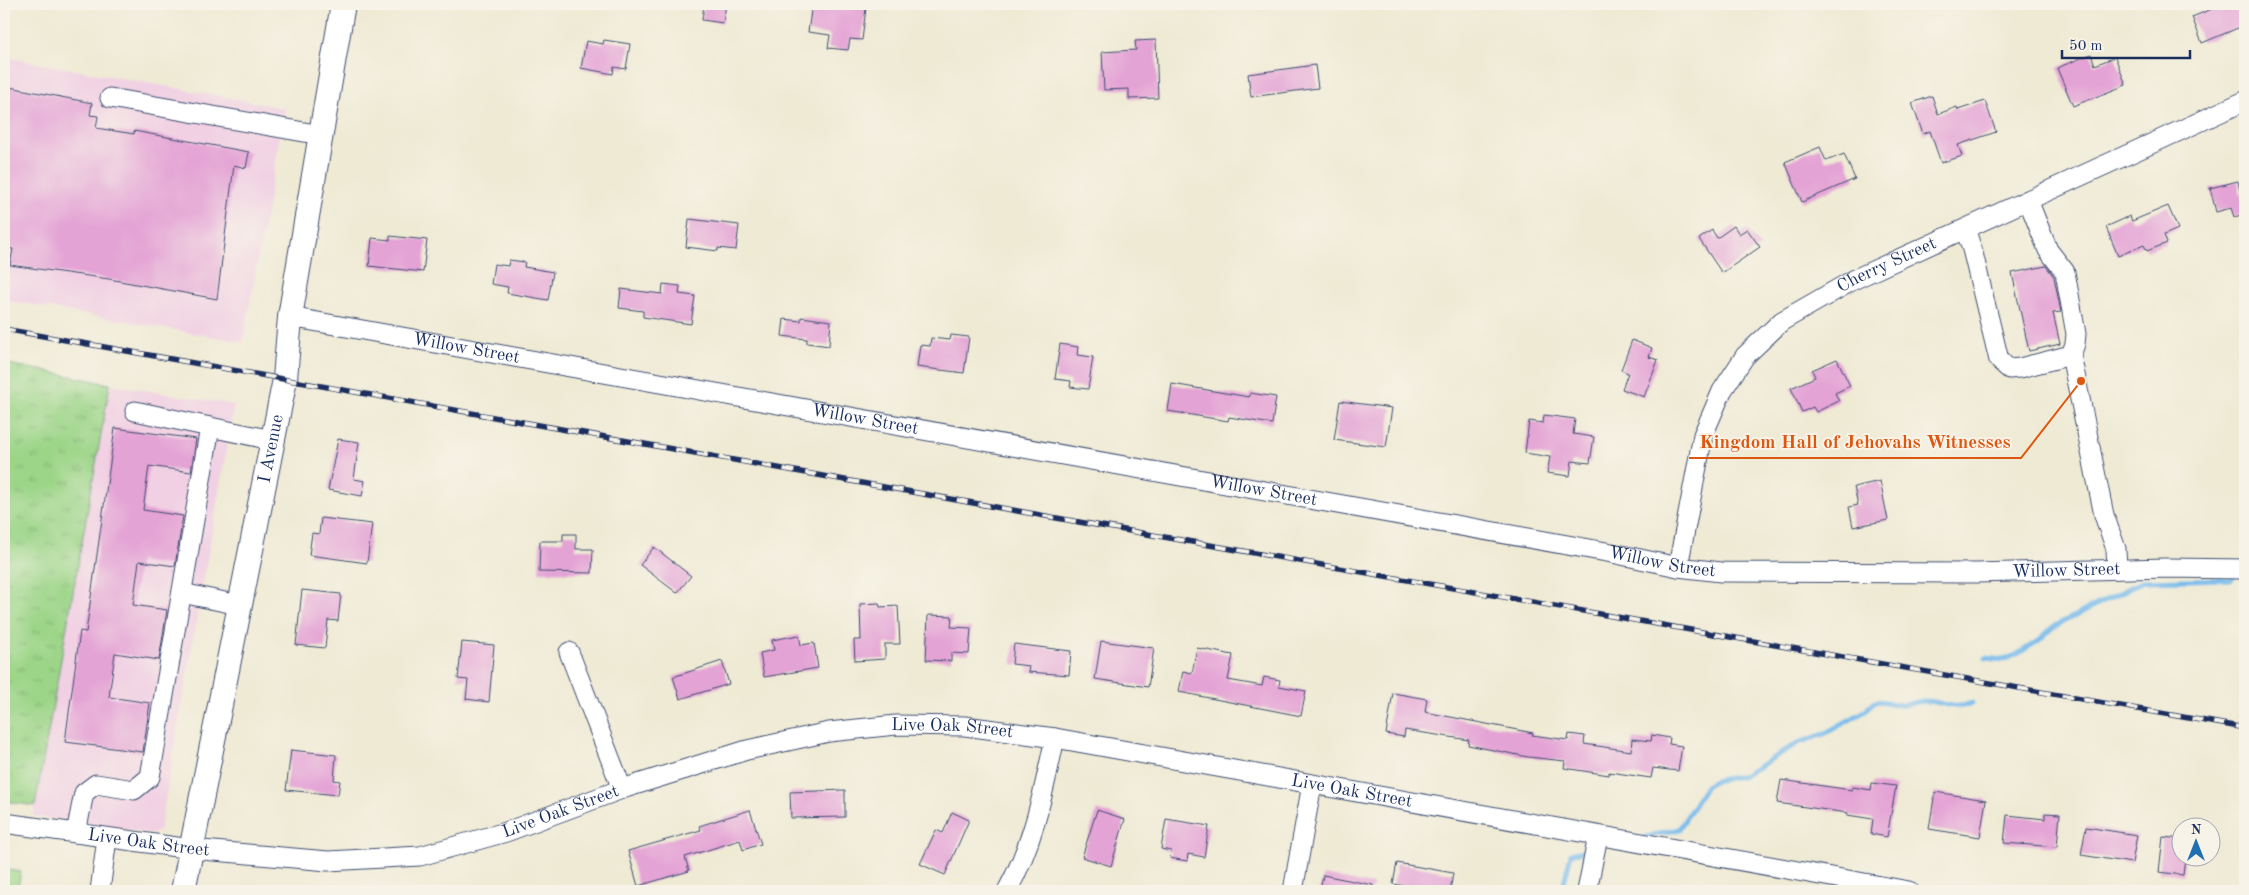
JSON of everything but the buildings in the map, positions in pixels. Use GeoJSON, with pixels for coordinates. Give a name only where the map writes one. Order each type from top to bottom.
{"type":"FeatureCollection","features":[{"type":"Feature","properties":{"kind":"main road","name":"I Avenue"},"geometry":{"type":"LineString","coordinates":[[183,891],[284,378],[290,317],[343,4]]}},
{"type":"Feature","properties":{"kind":"street"},"geometry":{"type":"LineString","coordinates":[[110,98],[321,135]]}},
{"type":"Feature","properties":{"kind":"street","name":"Cherry Street"},"geometry":{"type":"LineString","coordinates":[[1678,567],[1703,435],[1722,391],[1745,356],[1782,321],[1855,279],[2245,101]]}},
{"type":"Feature","properties":{"kind":"street"},"geometry":{"type":"LineString","coordinates":[[2028,200],[2048,250],[2065,272],[2076,334],[2071,355],[2104,515],[2116,549],[2118,569]]}},
{"type":"Feature","properties":{"kind":"street"},"geometry":{"type":"LineString","coordinates":[[1965,229],[1972,249],[1999,360],[2009,369],[2071,355]]}},
{"type":"Feature","properties":{"kind":"street","name":"Willow Street"},"geometry":{"type":"LineString","coordinates":[[290,317],[1612,553],[1678,567],[1731,572],[2245,569]]}},
{"type":"Feature","properties":{"kind":"street"},"geometry":{"type":"LineString","coordinates":[[136,411],[272,440]]}},
{"type":"Feature","properties":{"kind":"street"},"geometry":{"type":"LineString","coordinates":[[76,833],[84,793],[96,784],[134,790],[150,777],[210,427]]}},
{"type":"Feature","properties":{"kind":"street"},"geometry":{"type":"LineString","coordinates":[[182,593],[240,605]]}},
{"type":"Feature","properties":{"kind":"street"},"geometry":{"type":"LineString","coordinates":[[569,652],[622,789]]}},
{"type":"Feature","properties":{"kind":"street","name":"Live Oak Street"},"geometry":{"type":"LineString","coordinates":[[4,823],[191,849],[328,862],[420,856],[506,832],[622,789],[747,750],[829,732],[896,725],[965,726],[1055,738],[1909,891]]}},
{"type":"Feature","properties":{"kind":"street"},"geometry":{"type":"LineString","coordinates":[[1007,891],[1022,863],[1040,809],[1055,738]]}},
{"type":"Feature","properties":{"kind":"street"},"geometry":{"type":"LineString","coordinates":[[1293,891],[1312,784]]}},
{"type":"Feature","properties":{"kind":"street"},"geometry":{"type":"LineString","coordinates":[[1587,891],[1598,836]]}},
{"type":"Feature","properties":{"kind":"street"},"geometry":{"type":"LineString","coordinates":[[100,891],[107,838]]}},
{"type":"Feature","properties":{"kind":"shaded area"},"geometry":{"type":"Polygon","coordinates":[[[4,57],[285,108],[243,342],[4,300],[4,57]]]}},
{"type":"Feature","properties":{"kind":"shaded area"},"geometry":{"type":"Polygon","coordinates":[[[110,384],[234,405],[160,830],[153,834],[33,816],[110,384]]]}},
{"type":"Feature","properties":{"kind":"green space"},"geometry":{"type":"Polygon","coordinates":[[[4,363],[110,384],[35,806],[4,801],[4,363]]]}},
{"type":"Feature","properties":{"kind":"green space"},"geometry":{"type":"Polygon","coordinates":[[[4,869],[21,872],[17,891],[4,891],[4,869]]]}},
{"type":"Feature","properties":{"kind":"waterway"},"geometry":{"type":"LineString","coordinates":[[1986,658],[2003,660],[2016,655],[2038,641],[2053,627],[2143,581],[2231,579],[2235,575]]}},
{"type":"Feature","properties":{"kind":"waterway"},"geometry":{"type":"LineString","coordinates":[[1646,837],[1679,829],[1706,786],[1714,781],[1745,775],[1798,743],[1824,734],[1867,710],[1874,702],[1902,705],[1926,701],[1959,706],[1972,703]]}},
{"type":"Feature","properties":{"kind":"waterway"},"geometry":{"type":"LineString","coordinates":[[1562,891],[1571,854],[1591,849]]}},
{"type":"Feature","properties":{"kind":"railway"},"geometry":{"type":"LineString","coordinates":[[4,329],[1079,522],[2245,728]]}},
{"type":"Feature","properties":{"kind":"place","name":"Kingdom Hall of Jehovahs Witnesses"},"geometry":{"type":"Point","coordinates":[2081,381]}}]}
